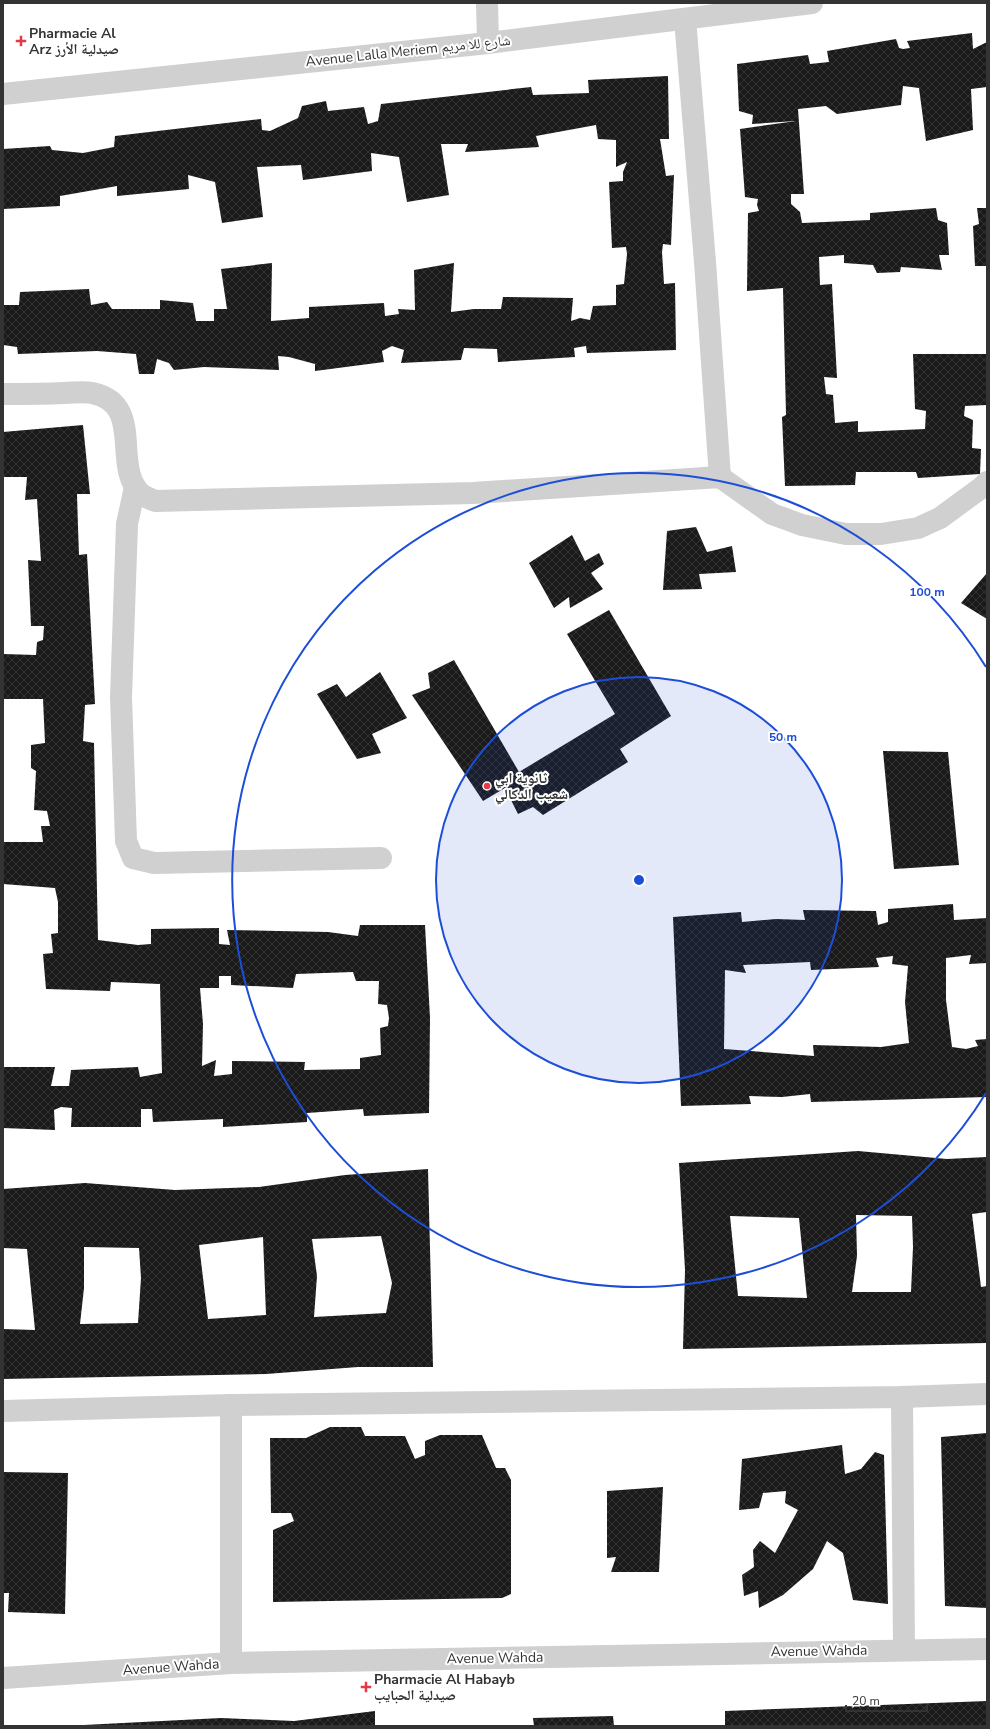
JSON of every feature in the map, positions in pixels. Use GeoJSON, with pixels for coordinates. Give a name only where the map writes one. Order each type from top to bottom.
{"type":"FeatureCollection","features":[{"type":"Feature","properties":{"kind":"street"},"geometry":{"type":"LineString","coordinates":[[487,3],[488,43]]}},
{"type":"Feature","properties":{"kind":"street","name":"Avenue Lalla Meriem شارع للا مريم"},"geometry":{"type":"LineString","coordinates":[[3,94],[488,43],[812,3]]}},
{"type":"Feature","properties":{"kind":"street"},"geometry":{"type":"LineString","coordinates":[[685,19],[706,262],[720,477]]}},
{"type":"Feature","properties":{"kind":"street"},"geometry":{"type":"LineString","coordinates":[[3,394],[91,393],[106,397],[115,405],[122,416],[130,476],[135,487],[143,496],[155,501],[473,493],[720,477],[772,514],[802,525],[846,534],[881,534],[918,528],[940,518],[987,482]]}},
{"type":"Feature","properties":{"kind":"street"},"geometry":{"type":"LineString","coordinates":[[135,487],[127,524],[121,697],[126,841],[133,858],[154,863],[380,858]]}},
{"type":"Feature","properties":{"kind":"street"},"geometry":{"type":"LineString","coordinates":[[3,1411],[231,1405],[902,1397],[987,1394]]}},
{"type":"Feature","properties":{"kind":"street"},"geometry":{"type":"LineString","coordinates":[[902,1397],[904,1650]]}},
{"type":"Feature","properties":{"kind":"street"},"geometry":{"type":"LineString","coordinates":[[231,1405],[231,1663]]}},
{"type":"Feature","properties":{"kind":"street","name":"Avenue Wahda"},"geometry":{"type":"LineString","coordinates":[[3,1678],[231,1663],[987,1649]]}},
{"type":"Feature","properties":{"kind":"building"},"geometry":{"type":"Polygon","coordinates":[[[972,33],[973,49],[987,42],[987,87],[971,89],[973,130],[926,141],[919,88],[903,86],[901,105],[837,114],[826,106],[798,109],[804,194],[791,194],[791,204],[800,212],[802,223],[870,220],[870,213],[936,208],[938,220],[947,223],[949,255],[939,255],[942,270],[901,267],[900,272],[877,273],[873,265],[844,263],[844,255],[819,257],[820,285],[832,284],[837,378],[824,377],[826,394],[833,395],[835,423],[858,421],[858,432],[925,429],[926,411],[915,409],[913,354],[987,354],[987,405],[965,406],[964,416],[973,420],[972,448],[981,449],[980,474],[918,478],[916,472],[856,472],[855,485],[785,486],[782,417],[786,415],[783,288],[747,291],[748,213],[759,211],[757,205],[758,199],[745,197],[740,129],[796,121],[752,124],[753,115],[739,111],[737,64],[808,55],[810,64],[829,62],[827,51],[896,39],[899,48],[903,49],[910,48],[907,41],[972,33]]]}},
{"type":"Feature","properties":{"kind":"building"},"geometry":{"type":"Polygon","coordinates":[[[668,76],[669,139],[660,139],[666,176],[674,175],[671,245],[663,244],[662,252],[664,284],[675,283],[676,350],[587,353],[586,346],[574,348],[575,357],[498,362],[497,349],[464,348],[461,360],[401,363],[404,350],[392,346],[382,351],[384,362],[315,371],[315,364],[289,357],[278,356],[279,370],[204,367],[174,370],[169,363],[157,359],[154,374],[139,374],[136,354],[97,351],[18,354],[17,347],[3,345],[3,305],[19,305],[20,292],[89,289],[91,305],[107,302],[112,309],[160,309],[160,300],[193,303],[196,321],[214,321],[214,309],[227,309],[221,269],[272,263],[271,321],[309,318],[309,307],[384,303],[385,316],[399,314],[398,309],[415,310],[414,270],[454,263],[451,312],[474,309],[501,309],[503,297],[573,298],[571,321],[580,318],[590,320],[593,306],[616,305],[616,285],[624,284],[627,254],[626,247],[612,248],[609,182],[623,181],[623,172],[627,162],[616,167],[616,140],[598,139],[596,125],[536,136],[539,147],[465,152],[468,144],[441,144],[449,195],[407,202],[399,157],[371,153],[372,171],[303,180],[301,165],[257,167],[263,217],[222,223],[215,182],[188,175],[189,189],[117,196],[117,186],[60,196],[60,206],[3,209],[3,149],[50,146],[52,150],[83,153],[114,147],[115,136],[261,119],[262,130],[270,131],[298,118],[302,106],[326,101],[328,111],[364,107],[368,124],[378,121],[381,104],[531,87],[533,95],[589,93],[588,80],[668,76]]]}},
{"type":"Feature","properties":{"kind":"building"},"geometry":{"type":"Polygon","coordinates":[[[977,208],[987,208],[987,266],[975,266],[973,226],[979,224],[977,208]]]}},
{"type":"Feature","properties":{"kind":"building"},"geometry":{"type":"Polygon","coordinates":[[[83,425],[90,494],[77,494],[79,555],[87,554],[95,704],[85,705],[83,741],[94,743],[98,940],[138,945],[151,944],[151,929],[219,928],[219,944],[230,945],[227,930],[328,932],[358,936],[360,925],[425,925],[430,1018],[429,1113],[364,1116],[363,1109],[307,1113],[307,1122],[223,1127],[223,1119],[153,1122],[152,1109],[141,1109],[141,1127],[71,1127],[72,1108],[61,1107],[54,1110],[55,1130],[3,1128],[3,1067],[55,1067],[51,1086],[69,1086],[71,1070],[138,1067],[140,1077],[162,1073],[160,984],[111,982],[110,991],[46,989],[43,954],[53,953],[51,934],[58,933],[58,902],[55,888],[3,884],[3,842],[43,842],[41,826],[50,826],[47,811],[34,810],[36,771],[31,768],[31,745],[45,743],[43,699],[3,699],[3,654],[36,655],[37,642],[43,640],[44,626],[31,626],[28,560],[41,561],[37,499],[25,500],[27,477],[3,477],[3,432],[83,425]],[[353,972],[296,974],[293,988],[231,985],[231,976],[219,976],[219,988],[200,988],[203,1024],[202,1066],[216,1060],[214,1076],[232,1074],[232,1061],[305,1062],[304,1070],[360,1069],[360,1058],[381,1055],[380,1028],[388,1026],[389,1018],[387,1005],[378,1004],[379,981],[356,981],[353,972]]]}},
{"type":"Feature","properties":{"kind":"building"},"geometry":{"type":"Polygon","coordinates":[[[696,527],[707,552],[732,546],[736,572],[699,574],[702,589],[663,590],[667,531],[696,527]]]}},
{"type":"Feature","properties":{"kind":"building"},"geometry":{"type":"Polygon","coordinates":[[[572,535],[585,561],[599,553],[604,564],[591,573],[603,589],[570,608],[569,597],[554,608],[529,563],[572,535]]]}},
{"type":"Feature","properties":{"kind":"building"},"geometry":{"type":"Polygon","coordinates":[[[987,573],[987,619],[961,603],[987,573]]]}},
{"type":"Feature","properties":{"kind":"building"},"geometry":{"type":"Polygon","coordinates":[[[609,610],[671,716],[620,749],[628,762],[543,815],[533,807],[518,814],[505,788],[483,801],[412,695],[430,688],[428,673],[454,660],[519,772],[615,714],[567,634],[609,610]]]}},
{"type":"Feature","properties":{"kind":"building"},"geometry":{"type":"Polygon","coordinates":[[[380,672],[407,718],[372,734],[381,753],[357,759],[317,694],[337,684],[346,697],[380,672]]]}},
{"type":"Feature","properties":{"kind":"building"},"geometry":{"type":"Polygon","coordinates":[[[883,751],[948,752],[959,865],[894,869],[883,751]]]}},
{"type":"Feature","properties":{"kind":"building"},"geometry":{"type":"Polygon","coordinates":[[[953,904],[954,920],[987,918],[987,963],[969,964],[971,955],[946,958],[946,1000],[952,1047],[966,1049],[978,1046],[975,1040],[987,1039],[987,1097],[811,1102],[810,1094],[782,1097],[749,1096],[751,1104],[681,1106],[673,917],[741,912],[742,922],[776,919],[805,920],[803,910],[876,911],[878,925],[888,922],[888,909],[953,904]],[[893,956],[876,958],[879,967],[811,970],[810,962],[743,965],[746,973],[725,970],[724,1049],[814,1056],[813,1045],[881,1047],[909,1043],[905,1002],[908,966],[892,964],[893,956]]]}},
{"type":"Feature","properties":{"kind":"building"},"geometry":{"type":"Polygon","coordinates":[[[858,1151],[947,1159],[987,1157],[987,1212],[972,1214],[981,1287],[987,1286],[987,1343],[683,1349],[685,1270],[679,1163],[858,1151]],[[856,1215],[857,1256],[852,1292],[911,1292],[913,1247],[912,1216],[856,1215]],[[730,1216],[738,1296],[807,1298],[799,1218],[730,1216]]]}},
{"type":"Feature","properties":{"kind":"building"},"geometry":{"type":"Polygon","coordinates":[[[428,1169],[433,1367],[358,1367],[266,1374],[3,1379],[3,1329],[35,1330],[27,1249],[3,1248],[3,1189],[85,1183],[175,1190],[259,1187],[345,1175],[428,1169]],[[381,1236],[312,1239],[317,1276],[314,1317],[386,1313],[392,1283],[381,1236]],[[263,1237],[199,1245],[208,1319],[266,1315],[263,1237]],[[84,1247],[84,1288],[80,1324],[138,1323],[141,1278],[139,1248],[84,1247]]]}},
{"type":"Feature","properties":{"kind":"building"},"geometry":{"type":"Polygon","coordinates":[[[330,1427],[361,1427],[365,1436],[405,1436],[415,1459],[425,1455],[425,1441],[440,1435],[482,1435],[496,1468],[505,1468],[511,1480],[511,1594],[502,1598],[273,1602],[273,1530],[294,1521],[291,1513],[271,1513],[270,1438],[306,1438],[330,1427]]]}},
{"type":"Feature","properties":{"kind":"building"},"geometry":{"type":"Polygon","coordinates":[[[987,1433],[987,1608],[945,1606],[941,1437],[987,1433]]]}},
{"type":"Feature","properties":{"kind":"building"},"geometry":{"type":"Polygon","coordinates":[[[842,1445],[845,1474],[861,1469],[875,1452],[884,1455],[888,1604],[853,1600],[843,1553],[827,1541],[813,1569],[783,1595],[759,1608],[758,1591],[744,1596],[742,1575],[754,1567],[753,1550],[760,1541],[775,1553],[798,1510],[785,1503],[786,1491],[763,1493],[759,1508],[739,1510],[742,1459],[842,1445]]]}},
{"type":"Feature","properties":{"kind":"building"},"geometry":{"type":"Polygon","coordinates":[[[3,1472],[68,1473],[65,1614],[8,1612],[9,1593],[3,1593],[3,1472]]]}},
{"type":"Feature","properties":{"kind":"building"},"geometry":{"type":"Polygon","coordinates":[[[663,1487],[659,1572],[611,1572],[616,1557],[607,1558],[607,1491],[663,1487]]]}},
{"type":"Feature","properties":{"kind":"building"},"geometry":{"type":"Polygon","coordinates":[[[987,1701],[987,1726],[725,1726],[725,1711],[987,1701]]]}},
{"type":"Feature","properties":{"kind":"building"},"geometry":{"type":"Polygon","coordinates":[[[375,1711],[375,1726],[64,1726],[221,1718],[294,1721],[375,1711]]]}},
{"type":"Feature","properties":{"kind":"building"},"geometry":{"type":"Polygon","coordinates":[[[613,1716],[614,1726],[534,1726],[533,1718],[613,1716]]]}},
{"type":"Feature","properties":{"kind":"place","name":"Pharmacie Al Arz صيدلية الأرز"},"geometry":{"type":"Point","coordinates":[21,41]}},
{"type":"Feature","properties":{"kind":"place","name":"ثانوية ابي شعيب الدكالي"},"geometry":{"type":"Point","coordinates":[487,786]}},
{"type":"Feature","properties":{"kind":"place","name":"Pharmacie Al Habayb صيدلية الحبايب"},"geometry":{"type":"Point","coordinates":[366,1687]}}]}
